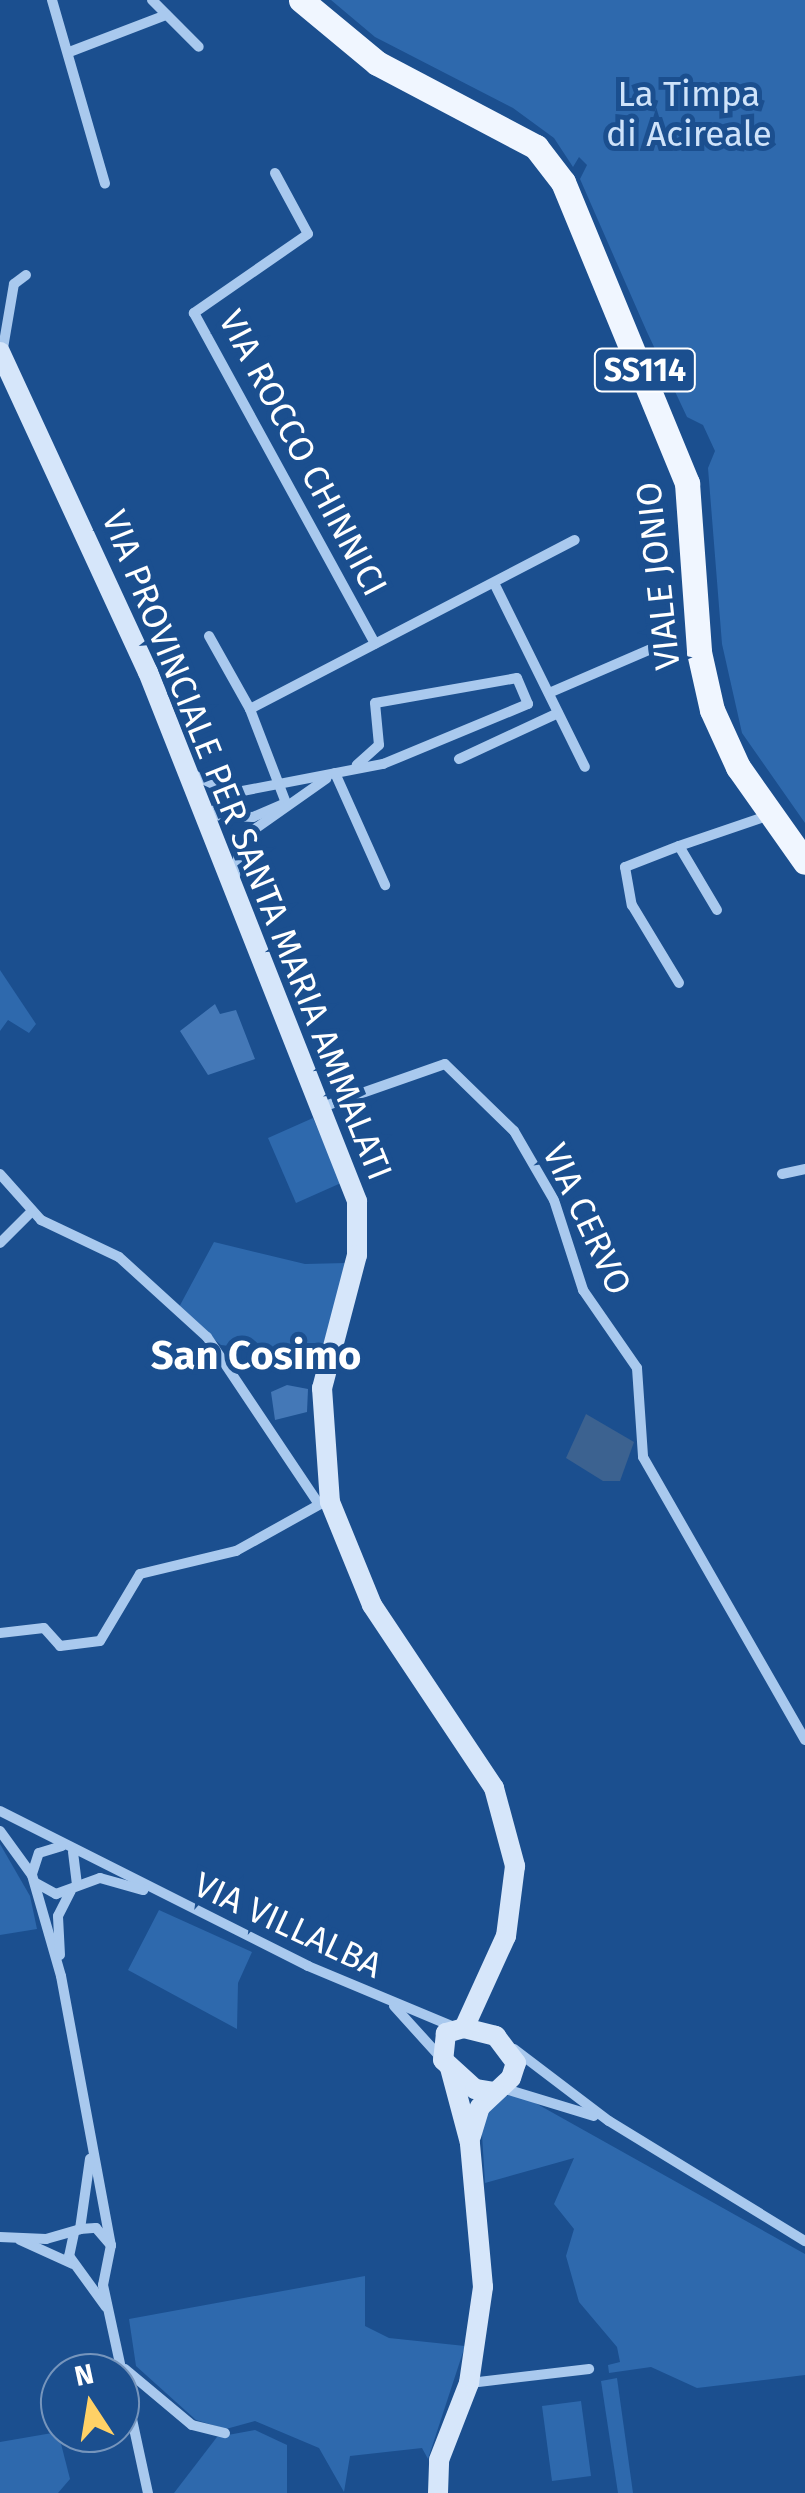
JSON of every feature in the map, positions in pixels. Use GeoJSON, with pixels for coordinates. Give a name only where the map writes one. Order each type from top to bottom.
{"type":"FeatureCollection","features":[{"type":"Feature","properties":{"kind":"main road","name":"VIALE JONIO"},"geometry":{"type":"LineString","coordinates":[[301,0],[378,63],[536,146],[563,182],[679,454],[704,680],[724,740],[805,862]]}},
{"type":"Feature","properties":{"kind":"street"},"geometry":{"type":"LineString","coordinates":[[52,0],[72,51],[105,184]]}},
{"type":"Feature","properties":{"kind":"street"},"geometry":{"type":"LineString","coordinates":[[152,0],[199,47]]}},
{"type":"Feature","properties":{"kind":"street"},"geometry":{"type":"LineString","coordinates":[[72,51],[166,14]]}},
{"type":"Feature","properties":{"kind":"street","name":"VIA ROCCO CHINNICI"},"geometry":{"type":"LineString","coordinates":[[275,173],[308,234],[194,313],[376,644]]}},
{"type":"Feature","properties":{"kind":"street"},"geometry":{"type":"LineString","coordinates":[[1,354],[14,284],[26,275]]}},
{"type":"Feature","properties":{"kind":"street","name":"VIA PROVINCIALE PER SANTA MARIA AMMALATI"},"geometry":{"type":"LineString","coordinates":[[1,354],[188,770],[325,1106],[360,1229],[322,1388],[324,1502],[372,1605],[504,1810],[514,1906],[488,1981],[459,2027]]}},
{"type":"Feature","properties":{"kind":"street"},"geometry":{"type":"LineString","coordinates":[[250,710],[575,540]]}},
{"type":"Feature","properties":{"kind":"street"},"geometry":{"type":"LineString","coordinates":[[494,582],[585,768]]}},
{"type":"Feature","properties":{"kind":"street"},"geometry":{"type":"LineString","coordinates":[[209,636],[250,710],[286,803]]}},
{"type":"Feature","properties":{"kind":"street"},"geometry":{"type":"LineString","coordinates":[[548,694],[658,646]]}},
{"type":"Feature","properties":{"kind":"street"},"geometry":{"type":"LineString","coordinates":[[206,815],[278,784],[357,765],[383,764],[528,704],[517,678],[375,704],[379,746],[357,765]]}},
{"type":"Feature","properties":{"kind":"street"},"geometry":{"type":"LineString","coordinates":[[459,759],[558,714]]}},
{"type":"Feature","properties":{"kind":"street"},"geometry":{"type":"LineString","coordinates":[[188,770],[218,790],[255,791]]}},
{"type":"Feature","properties":{"kind":"street"},"geometry":{"type":"LineString","coordinates":[[235,888],[242,838],[286,803],[335,773]]}},
{"type":"Feature","properties":{"kind":"street"},"geometry":{"type":"LineString","coordinates":[[335,773],[385,885]]}},
{"type":"Feature","properties":{"kind":"street"},"geometry":{"type":"LineString","coordinates":[[206,815],[243,818],[286,803]]}},
{"type":"Feature","properties":{"kind":"street"},"geometry":{"type":"LineString","coordinates":[[679,983],[632,905],[625,868],[771,815]]}},
{"type":"Feature","properties":{"kind":"street"},"geometry":{"type":"LineString","coordinates":[[679,846],[717,910]]}},
{"type":"Feature","properties":{"kind":"street","name":"VIA CERVO"},"geometry":{"type":"LineString","coordinates":[[325,1106],[445,1064],[514,1131],[567,1233],[583,1290],[638,1368],[643,1457],[805,1740]]}},
{"type":"Feature","properties":{"kind":"street"},"geometry":{"type":"LineString","coordinates":[[782,1174],[805,1169]]}},
{"type":"Feature","properties":{"kind":"street"},"geometry":{"type":"LineString","coordinates":[[0,1174],[32,1211],[63,1235],[119,1256],[207,1336],[264,1423],[324,1502],[236,1551],[140,1574],[110,1633],[83,1646],[60,1646],[44,1628],[3,1629]]}},
{"type":"Feature","properties":{"kind":"street"},"geometry":{"type":"LineString","coordinates":[[0,1243],[32,1211]]}},
{"type":"Feature","properties":{"kind":"street"},"geometry":{"type":"LineString","coordinates":[[0,1811],[159,1895]]}},
{"type":"Feature","properties":{"kind":"street"},"geometry":{"type":"LineString","coordinates":[[0,1832],[34,1879],[56,1894],[100,1878],[159,1895]]}},
{"type":"Feature","properties":{"kind":"street"},"geometry":{"type":"LineString","coordinates":[[69,1850],[42,1850],[34,1879],[61,1976],[111,2245],[103,2285],[121,2353]]}},
{"type":"Feature","properties":{"kind":"street"},"geometry":{"type":"LineString","coordinates":[[61,1976],[58,1916],[75,1885],[69,1850]]}},
{"type":"Feature","properties":{"kind":"street","name":"VIA VILLALBA"},"geometry":{"type":"LineString","coordinates":[[159,1895],[393,2005],[459,2027]]}},
{"type":"Feature","properties":{"kind":"street"},"geometry":{"type":"LineString","coordinates":[[470,2143],[480,2107],[499,2090],[516,2064],[486,2018],[488,1981]]}},
{"type":"Feature","properties":{"kind":"street"},"geometry":{"type":"LineString","coordinates":[[393,2005],[475,2089],[499,2090],[609,2121]]}},
{"type":"Feature","properties":{"kind":"street"},"geometry":{"type":"LineString","coordinates":[[438,2493],[439,2460],[469,2384],[484,2257],[470,2143],[443,2037],[459,2027],[500,2039],[609,2121],[805,2240]]}},
{"type":"Feature","properties":{"kind":"street"},"geometry":{"type":"LineString","coordinates":[[90,2148],[77,2231],[68,2246],[76,2266],[114,2321]]}},
{"type":"Feature","properties":{"kind":"street"},"geometry":{"type":"LineString","coordinates":[[0,2236],[14,2238],[96,2228],[111,2245]]}},
{"type":"Feature","properties":{"kind":"street"},"geometry":{"type":"LineString","coordinates":[[14,2238],[76,2266],[107,2262]]}},
{"type":"Feature","properties":{"kind":"street"},"geometry":{"type":"LineString","coordinates":[[469,2384],[590,2370]]}},
{"type":"Feature","properties":{"kind":"street"},"geometry":{"type":"LineString","coordinates":[[140,2381],[192,2424],[225,2433]]}},
{"type":"Feature","properties":{"kind":"street"},"geometry":{"type":"LineString","coordinates":[[140,2451],[148,2493]]}},
{"type":"Feature","properties":{"kind":"green space","name":"La Timpa di Acireale"},"geometry":{"type":"Polygon","coordinates":[[[331,0],[805,0],[805,823],[742,733],[722,644],[708,468],[715,451],[703,425],[687,417],[647,332],[580,179],[587,165],[579,157],[573,167],[554,138],[513,108],[375,37],[331,0]]]}},
{"type":"Feature","properties":{"kind":"green space"},"geometry":{"type":"Polygon","coordinates":[[[0,970],[36,1024],[29,1033],[8,1020],[0,1031],[0,970]]]}},
{"type":"Feature","properties":{"kind":"green space"},"geometry":{"type":"Polygon","coordinates":[[[313,1118],[341,1183],[296,1203],[268,1138],[313,1118]]]}},
{"type":"Feature","properties":{"kind":"green space"},"geometry":{"type":"Polygon","coordinates":[[[214,1242],[305,1264],[346,1263],[320,1357],[221,1345],[178,1309],[214,1242]]]}},
{"type":"Feature","properties":{"kind":"green space"},"geometry":{"type":"Polygon","coordinates":[[[0,1844],[30,1896],[37,1929],[0,1935],[0,1844]]]}},
{"type":"Feature","properties":{"kind":"green space"},"geometry":{"type":"Polygon","coordinates":[[[159,1910],[252,1952],[238,1983],[237,2029],[128,1970],[159,1910]]]}},
{"type":"Feature","properties":{"kind":"green space"},"geometry":{"type":"Polygon","coordinates":[[[521,2095],[805,2254],[805,2375],[697,2388],[651,2367],[609,2373],[608,2365],[620,2362],[617,2347],[579,2302],[566,2256],[574,2229],[554,2204],[574,2158],[485,2183],[481,2118],[502,2096],[521,2095]]]}},
{"type":"Feature","properties":{"kind":"green space"},"geometry":{"type":"Polygon","coordinates":[[[365,2276],[365,2326],[389,2338],[465,2346],[428,2459],[422,2448],[350,2456],[344,2492],[319,2448],[255,2421],[226,2429],[196,2420],[140,2370],[140,2353],[134,2353],[129,2319],[365,2276]]]}},
{"type":"Feature","properties":{"kind":"green space"},"geometry":{"type":"Polygon","coordinates":[[[617,2378],[633,2493],[618,2493],[601,2381],[617,2378]]]}},
{"type":"Feature","properties":{"kind":"green space"},"geometry":{"type":"Polygon","coordinates":[[[581,2401],[591,2476],[552,2481],[542,2406],[581,2401]]]}},
{"type":"Feature","properties":{"kind":"green space"},"geometry":{"type":"Polygon","coordinates":[[[255,2430],[287,2445],[287,2493],[174,2493],[217,2437],[255,2430]]]}},
{"type":"Feature","properties":{"kind":"green space"},"geometry":{"type":"Polygon","coordinates":[[[40,2435],[40,2453],[63,2453],[70,2479],[58,2493],[0,2493],[0,2442],[40,2435]]]}},
{"type":"Feature","properties":{"kind":"shaded area"},"geometry":{"type":"Polygon","coordinates":[[[586,1414],[634,1442],[620,1481],[603,1481],[566,1458],[586,1414]]]}},
{"type":"Feature","properties":{"kind":"building"},"geometry":{"type":"Polygon","coordinates":[[[215,1004],[220,1014],[236,1010],[255,1059],[208,1075],[180,1031],[215,1004]]]}},
{"type":"Feature","properties":{"kind":"building"},"geometry":{"type":"Polygon","coordinates":[[[287,1385],[308,1389],[307,1412],[275,1420],[271,1392],[287,1385]]]}},
{"type":"Feature","properties":{"kind":"district","name":"San Cosimo"},"geometry":{"type":"Point","coordinates":[256,1356]}}]}
